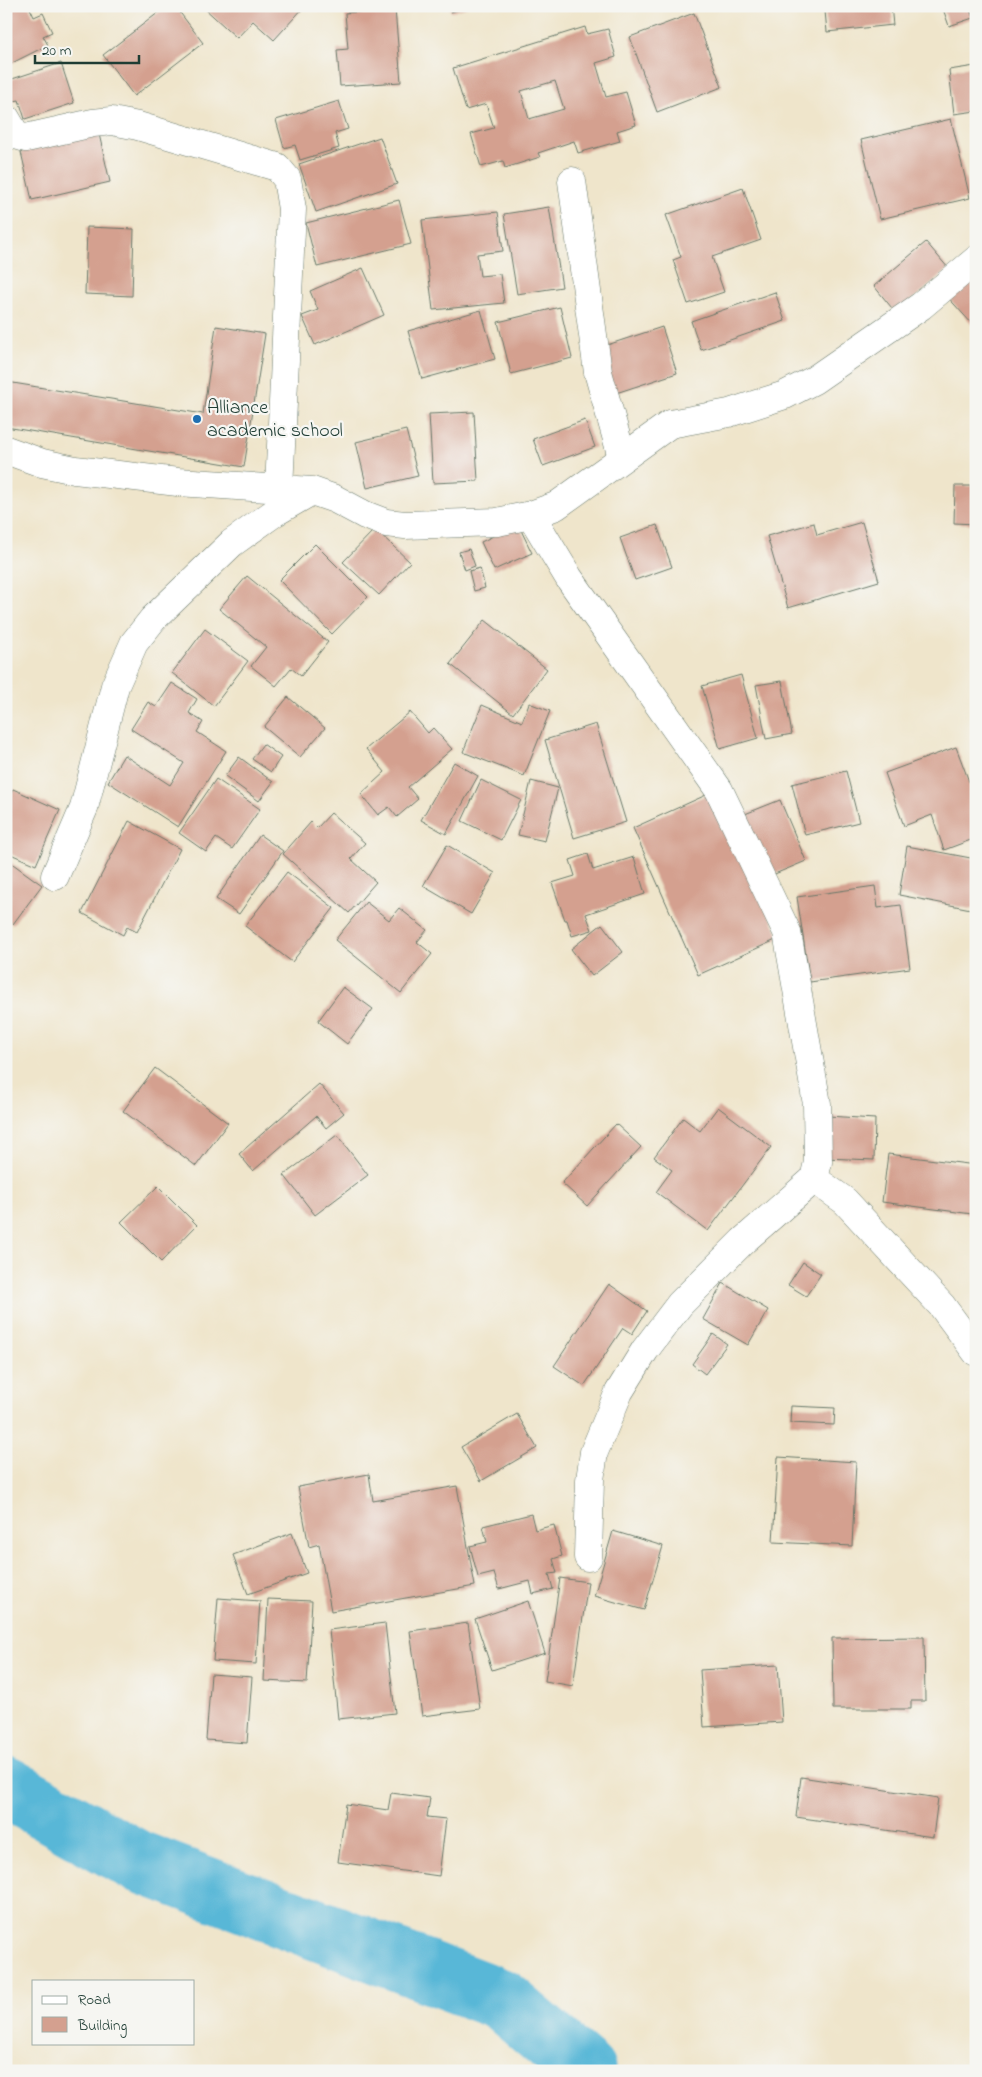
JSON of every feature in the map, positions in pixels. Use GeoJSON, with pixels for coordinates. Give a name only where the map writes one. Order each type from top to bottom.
{"type":"FeatureCollection","features":[{"type":"Feature","properties":{"kind":"street"},"geometry":{"type":"LineString","coordinates":[[6,118],[16,135],[26,138],[93,123],[112,121],[138,126],[277,167],[287,179],[292,209],[279,489]]}},
{"type":"Feature","properties":{"kind":"street"},"geometry":{"type":"LineString","coordinates":[[572,181],[598,372],[622,457]]}},
{"type":"Feature","properties":{"kind":"street"},"geometry":{"type":"LineString","coordinates":[[6,450],[42,463],[76,470],[178,482],[312,491],[335,498],[365,515],[386,523],[405,525],[497,522],[531,515],[556,506],[573,496],[622,457],[670,424],[728,413],[785,395],[814,380],[921,306],[976,260]]}},
{"type":"Feature","properties":{"kind":"street"},"geometry":{"type":"LineString","coordinates":[[55,876],[84,808],[115,686],[134,644],[153,619],[232,543],[274,513],[312,491]]}},
{"type":"Feature","properties":{"kind":"street"},"geometry":{"type":"LineString","coordinates":[[531,515],[569,578],[719,790],[787,932],[817,1104],[818,1162],[814,1179],[743,1240],[680,1304],[645,1350],[619,1392],[594,1452],[590,1480],[588,1557]]}},
{"type":"Feature","properties":{"kind":"street"},"geometry":{"type":"LineString","coordinates":[[814,1179],[845,1201],[942,1306],[976,1352]]}},
{"type":"Feature","properties":{"kind":"building"},"geometry":{"type":"Polygon","coordinates":[[[12,6],[29,6],[34,17],[43,13],[52,32],[43,36],[48,45],[6,66],[6,9],[12,6]]]}},
{"type":"Feature","properties":{"kind":"building"},"geometry":{"type":"Polygon","coordinates":[[[167,6],[175,6],[203,43],[134,96],[103,55],[167,6]]]}},
{"type":"Feature","properties":{"kind":"building"},"geometry":{"type":"Polygon","coordinates":[[[202,6],[305,6],[274,40],[253,21],[237,38],[202,6]]]}},
{"type":"Feature","properties":{"kind":"building"},"geometry":{"type":"Polygon","coordinates":[[[449,6],[467,6],[467,7],[451,12],[449,6]]]}},
{"type":"Feature","properties":{"kind":"building"},"geometry":{"type":"Polygon","coordinates":[[[891,6],[893,25],[827,32],[825,11],[891,6]]]}},
{"type":"Feature","properties":{"kind":"building"},"geometry":{"type":"Polygon","coordinates":[[[942,6],[969,6],[973,18],[949,26],[942,6]]]}},
{"type":"Feature","properties":{"kind":"building"},"geometry":{"type":"Polygon","coordinates":[[[395,9],[401,82],[340,86],[337,50],[348,49],[345,13],[395,9]]]}},
{"type":"Feature","properties":{"kind":"building"},"geometry":{"type":"Polygon","coordinates":[[[694,13],[722,87],[657,112],[630,37],[694,13]]]}},
{"type":"Feature","properties":{"kind":"building"},"geometry":{"type":"Polygon","coordinates":[[[585,27],[587,34],[608,29],[616,57],[596,63],[606,97],[626,92],[636,125],[617,131],[620,141],[578,153],[574,141],[538,153],[540,157],[505,168],[503,161],[481,167],[471,134],[494,128],[486,104],[466,110],[453,68],[585,27]],[[555,81],[521,91],[529,119],[564,109],[555,81]]]}},
{"type":"Feature","properties":{"kind":"building"},"geometry":{"type":"Polygon","coordinates":[[[61,63],[74,103],[25,119],[19,100],[10,102],[6,81],[61,63]]]}},
{"type":"Feature","properties":{"kind":"building"},"geometry":{"type":"Polygon","coordinates":[[[975,66],[976,111],[954,114],[949,70],[975,66]]]}},
{"type":"Feature","properties":{"kind":"building"},"geometry":{"type":"Polygon","coordinates":[[[339,101],[348,129],[335,133],[339,148],[300,160],[295,145],[284,148],[276,120],[339,101]]]}},
{"type":"Feature","properties":{"kind":"building"},"geometry":{"type":"Polygon","coordinates":[[[951,119],[970,198],[880,219],[861,140],[951,119]]]}},
{"type":"Feature","properties":{"kind":"building"},"geometry":{"type":"Polygon","coordinates":[[[99,134],[110,182],[32,200],[21,152],[99,134]]]}},
{"type":"Feature","properties":{"kind":"building"},"geometry":{"type":"Polygon","coordinates":[[[380,137],[397,184],[316,212],[299,164],[380,137]]]}},
{"type":"Feature","properties":{"kind":"building"},"geometry":{"type":"Polygon","coordinates":[[[743,188],[761,240],[712,257],[724,292],[688,304],[673,260],[681,257],[666,215],[743,188]]]}},
{"type":"Feature","properties":{"kind":"building"},"geometry":{"type":"Polygon","coordinates":[[[399,200],[411,244],[317,267],[306,223],[399,200]]]}},
{"type":"Feature","properties":{"kind":"building"},"geometry":{"type":"Polygon","coordinates":[[[549,207],[562,287],[517,294],[504,214],[549,207]]]}},
{"type":"Feature","properties":{"kind":"building"},"geometry":{"type":"Polygon","coordinates":[[[498,212],[503,251],[477,254],[480,276],[500,274],[504,303],[433,310],[422,220],[498,212]]]}},
{"type":"Feature","properties":{"kind":"building"},"geometry":{"type":"Polygon","coordinates":[[[87,227],[134,229],[132,296],[85,294],[87,227]]]}},
{"type":"Feature","properties":{"kind":"building"},"geometry":{"type":"Polygon","coordinates":[[[926,242],[949,269],[896,313],[874,286],[926,242]]]}},
{"type":"Feature","properties":{"kind":"building"},"geometry":{"type":"Polygon","coordinates":[[[976,266],[976,322],[973,325],[945,294],[976,266]]]}},
{"type":"Feature","properties":{"kind":"building"},"geometry":{"type":"Polygon","coordinates":[[[363,268],[384,315],[315,345],[302,316],[318,310],[310,291],[363,268]]]}},
{"type":"Feature","properties":{"kind":"building"},"geometry":{"type":"Polygon","coordinates":[[[775,292],[785,321],[701,350],[691,321],[775,292]]]}},
{"type":"Feature","properties":{"kind":"building"},"geometry":{"type":"Polygon","coordinates":[[[560,307],[572,358],[511,374],[498,322],[560,307]]]}},
{"type":"Feature","properties":{"kind":"building"},"geometry":{"type":"Polygon","coordinates":[[[481,310],[495,359],[422,379],[408,331],[481,310]]]}},
{"type":"Feature","properties":{"kind":"building"},"geometry":{"type":"Polygon","coordinates":[[[216,326],[265,334],[244,467],[6,427],[7,382],[203,414],[216,326]]]}},
{"type":"Feature","properties":{"kind":"building"},"geometry":{"type":"Polygon","coordinates":[[[662,327],[677,373],[613,394],[598,348],[662,327]]]}},
{"type":"Feature","properties":{"kind":"building"},"geometry":{"type":"Polygon","coordinates":[[[474,412],[478,481],[433,483],[429,414],[474,412]]]}},
{"type":"Feature","properties":{"kind":"building"},"geometry":{"type":"Polygon","coordinates":[[[585,420],[595,447],[543,466],[533,439],[585,420]]]}},
{"type":"Feature","properties":{"kind":"building"},"geometry":{"type":"Polygon","coordinates":[[[406,430],[418,476],[367,488],[356,442],[406,430]]]}},
{"type":"Feature","properties":{"kind":"building"},"geometry":{"type":"Polygon","coordinates":[[[955,486],[976,486],[976,524],[954,523],[955,486]]]}},
{"type":"Feature","properties":{"kind":"building"},"geometry":{"type":"Polygon","coordinates":[[[862,522],[879,581],[788,608],[767,536],[814,523],[817,535],[862,522]]]}},
{"type":"Feature","properties":{"kind":"building"},"geometry":{"type":"Polygon","coordinates":[[[518,524],[532,553],[494,570],[481,542],[518,524]]]}},
{"type":"Feature","properties":{"kind":"building"},"geometry":{"type":"Polygon","coordinates":[[[657,525],[672,567],[635,580],[620,538],[657,525]]]}},
{"type":"Feature","properties":{"kind":"building"},"geometry":{"type":"Polygon","coordinates":[[[375,529],[410,562],[379,595],[343,562],[375,529]]]}},
{"type":"Feature","properties":{"kind":"building"},"geometry":{"type":"Polygon","coordinates":[[[315,544],[368,597],[332,634],[279,580],[315,544]]]}},
{"type":"Feature","properties":{"kind":"building"},"geometry":{"type":"Polygon","coordinates":[[[469,549],[475,566],[465,570],[459,552],[469,549]]]}},
{"type":"Feature","properties":{"kind":"building"},"geometry":{"type":"Polygon","coordinates":[[[480,568],[485,588],[474,591],[469,571],[480,568]]]}},
{"type":"Feature","properties":{"kind":"building"},"geometry":{"type":"Polygon","coordinates":[[[247,576],[328,642],[301,676],[291,668],[276,686],[251,666],[266,647],[219,609],[247,576]]]}},
{"type":"Feature","properties":{"kind":"building"},"geometry":{"type":"Polygon","coordinates":[[[485,620],[547,669],[513,714],[450,664],[485,620]]]}},
{"type":"Feature","properties":{"kind":"building"},"geometry":{"type":"Polygon","coordinates":[[[205,629],[248,661],[214,706],[172,673],[205,629]]]}},
{"type":"Feature","properties":{"kind":"building"},"geometry":{"type":"Polygon","coordinates":[[[741,675],[758,738],[720,749],[702,686],[741,675]]]}},
{"type":"Feature","properties":{"kind":"building"},"geometry":{"type":"Polygon","coordinates":[[[782,681],[792,734],[766,739],[756,685],[782,681]]]}},
{"type":"Feature","properties":{"kind":"building"},"geometry":{"type":"Polygon","coordinates":[[[172,683],[197,699],[189,713],[203,722],[197,732],[226,751],[178,827],[108,782],[124,755],[170,785],[184,763],[131,729],[148,702],[156,707],[172,683]]]}},
{"type":"Feature","properties":{"kind":"building"},"geometry":{"type":"Polygon","coordinates":[[[288,697],[325,728],[300,757],[264,727],[288,697]]]}},
{"type":"Feature","properties":{"kind":"building"},"geometry":{"type":"Polygon","coordinates":[[[529,703],[550,711],[524,776],[463,752],[482,705],[522,722],[529,703]]]}},
{"type":"Feature","properties":{"kind":"building"},"geometry":{"type":"Polygon","coordinates":[[[410,712],[428,733],[433,728],[452,749],[408,787],[418,799],[397,817],[389,807],[378,815],[361,794],[385,772],[366,749],[410,712]]]}},
{"type":"Feature","properties":{"kind":"building"},"geometry":{"type":"Polygon","coordinates":[[[596,724],[626,822],[574,838],[545,740],[596,724]]]}},
{"type":"Feature","properties":{"kind":"building"},"geometry":{"type":"Polygon","coordinates":[[[263,744],[281,757],[271,772],[252,759],[263,744]]]}},
{"type":"Feature","properties":{"kind":"building"},"geometry":{"type":"Polygon","coordinates":[[[956,747],[976,800],[976,838],[944,850],[932,815],[904,826],[885,773],[956,747]]]}},
{"type":"Feature","properties":{"kind":"building"},"geometry":{"type":"Polygon","coordinates":[[[239,757],[273,782],[259,801],[225,776],[239,757]]]}},
{"type":"Feature","properties":{"kind":"building"},"geometry":{"type":"Polygon","coordinates":[[[454,762],[478,776],[446,834],[421,820],[454,762]]]}},
{"type":"Feature","properties":{"kind":"building"},"geometry":{"type":"Polygon","coordinates":[[[846,771],[859,822],[805,835],[792,784],[846,771]]]}},
{"type":"Feature","properties":{"kind":"building"},"geometry":{"type":"Polygon","coordinates":[[[216,779],[260,809],[232,849],[216,838],[206,852],[179,833],[216,779]]]}},
{"type":"Feature","properties":{"kind":"building"},"geometry":{"type":"Polygon","coordinates":[[[481,780],[521,800],[501,840],[462,821],[481,780]]]}},
{"type":"Feature","properties":{"kind":"building"},"geometry":{"type":"Polygon","coordinates":[[[531,781],[558,788],[545,841],[518,835],[531,781]]]}},
{"type":"Feature","properties":{"kind":"building"},"geometry":{"type":"Polygon","coordinates":[[[13,789],[60,810],[36,865],[6,852],[6,803],[13,789]]]}},
{"type":"Feature","properties":{"kind":"building"},"geometry":{"type":"Polygon","coordinates":[[[715,791],[780,938],[698,975],[633,828],[715,791]]]}},
{"type":"Feature","properties":{"kind":"building"},"geometry":{"type":"Polygon","coordinates":[[[780,800],[806,861],[765,878],[740,816],[780,800]]]}},
{"type":"Feature","properties":{"kind":"building"},"geometry":{"type":"Polygon","coordinates":[[[331,813],[365,843],[351,859],[376,882],[349,913],[283,854],[311,822],[317,828],[331,813]]]}},
{"type":"Feature","properties":{"kind":"building"},"geometry":{"type":"Polygon","coordinates":[[[129,821],[180,849],[137,932],[127,927],[123,935],[82,913],[129,821]]]}},
{"type":"Feature","properties":{"kind":"building"},"geometry":{"type":"Polygon","coordinates":[[[260,835],[283,851],[239,914],[216,899],[260,835]]]}},
{"type":"Feature","properties":{"kind":"building"},"geometry":{"type":"Polygon","coordinates":[[[447,845],[495,873],[471,914],[423,886],[447,845]]]}},
{"type":"Feature","properties":{"kind":"building"},"geometry":{"type":"Polygon","coordinates":[[[907,846],[976,859],[976,910],[899,895],[907,846]]]}},
{"type":"Feature","properties":{"kind":"building"},"geometry":{"type":"Polygon","coordinates":[[[588,854],[593,870],[634,857],[645,894],[586,914],[592,930],[572,936],[552,883],[575,876],[570,860],[588,854]]]}},
{"type":"Feature","properties":{"kind":"building"},"geometry":{"type":"Polygon","coordinates":[[[6,859],[42,885],[13,924],[6,919],[6,859]]]}},
{"type":"Feature","properties":{"kind":"building"},"geometry":{"type":"Polygon","coordinates":[[[287,872],[334,908],[292,962],[245,926],[287,872]]]}},
{"type":"Feature","properties":{"kind":"building"},"geometry":{"type":"Polygon","coordinates":[[[875,886],[878,908],[901,905],[910,968],[810,982],[797,897],[875,886]]]}},
{"type":"Feature","properties":{"kind":"building"},"geometry":{"type":"Polygon","coordinates":[[[366,902],[389,920],[399,908],[427,930],[417,942],[432,954],[401,993],[335,940],[366,902]]]}},
{"type":"Feature","properties":{"kind":"building"},"geometry":{"type":"Polygon","coordinates":[[[602,924],[623,952],[592,976],[571,949],[602,924]]]}},
{"type":"Feature","properties":{"kind":"building"},"geometry":{"type":"Polygon","coordinates":[[[343,987],[373,1009],[347,1044],[318,1021],[343,987]]]}},
{"type":"Feature","properties":{"kind":"building"},"geometry":{"type":"Polygon","coordinates":[[[155,1068],[228,1123],[196,1166],[123,1111],[155,1068]]]}},
{"type":"Feature","properties":{"kind":"building"},"geometry":{"type":"Polygon","coordinates":[[[319,1084],[344,1113],[326,1128],[316,1116],[253,1171],[239,1154],[319,1084]]]}},
{"type":"Feature","properties":{"kind":"building"},"geometry":{"type":"Polygon","coordinates":[[[718,1107],[771,1147],[708,1231],[656,1192],[672,1170],[654,1157],[683,1118],[700,1131],[718,1107]]]}},
{"type":"Feature","properties":{"kind":"building"},"geometry":{"type":"Polygon","coordinates":[[[828,1116],[875,1119],[874,1160],[825,1158],[828,1116]]]}},
{"type":"Feature","properties":{"kind":"building"},"geometry":{"type":"Polygon","coordinates":[[[616,1124],[641,1147],[587,1206],[562,1183],[616,1124]]]}},
{"type":"Feature","properties":{"kind":"building"},"geometry":{"type":"Polygon","coordinates":[[[337,1135],[368,1175],[315,1215],[284,1175],[337,1135]]]}},
{"type":"Feature","properties":{"kind":"building"},"geometry":{"type":"Polygon","coordinates":[[[888,1154],[976,1165],[972,1214],[882,1202],[888,1154]]]}},
{"type":"Feature","properties":{"kind":"building"},"geometry":{"type":"Polygon","coordinates":[[[158,1186],[197,1225],[161,1262],[121,1222],[158,1186]]]}},
{"type":"Feature","properties":{"kind":"building"},"geometry":{"type":"Polygon","coordinates":[[[803,1262],[821,1274],[806,1296],[788,1285],[803,1262]]]}},
{"type":"Feature","properties":{"kind":"building"},"geometry":{"type":"Polygon","coordinates":[[[723,1283],[768,1310],[748,1345],[703,1319],[723,1283]]]}},
{"type":"Feature","properties":{"kind":"building"},"geometry":{"type":"Polygon","coordinates":[[[609,1284],[647,1311],[632,1334],[623,1328],[584,1386],[554,1366],[609,1284]]]}},
{"type":"Feature","properties":{"kind":"building"},"geometry":{"type":"Polygon","coordinates":[[[713,1334],[727,1344],[705,1374],[692,1364],[713,1334]]]}},
{"type":"Feature","properties":{"kind":"building"},"geometry":{"type":"Polygon","coordinates":[[[791,1406],[835,1408],[834,1425],[790,1423],[791,1406]]]}},
{"type":"Feature","properties":{"kind":"building"},"geometry":{"type":"Polygon","coordinates":[[[517,1414],[537,1448],[481,1481],[461,1447],[517,1414]]]}},
{"type":"Feature","properties":{"kind":"building"},"geometry":{"type":"Polygon","coordinates":[[[778,1457],[856,1462],[852,1546],[773,1542],[778,1457]]]}},
{"type":"Feature","properties":{"kind":"building"},"geometry":{"type":"Polygon","coordinates":[[[369,1474],[373,1501],[457,1486],[475,1586],[331,1611],[319,1544],[309,1547],[298,1487],[369,1474]]]}},
{"type":"Feature","properties":{"kind":"building"},"geometry":{"type":"Polygon","coordinates":[[[531,1514],[535,1530],[554,1525],[562,1556],[553,1559],[557,1573],[549,1574],[553,1589],[533,1594],[530,1581],[499,1589],[494,1573],[478,1577],[470,1546],[487,1542],[483,1526],[531,1514]]]}},
{"type":"Feature","properties":{"kind":"building"},"geometry":{"type":"Polygon","coordinates":[[[613,1531],[663,1546],[644,1610],[594,1596],[613,1531]]]}},
{"type":"Feature","properties":{"kind":"building"},"geometry":{"type":"Polygon","coordinates":[[[292,1533],[307,1573],[248,1594],[233,1555],[292,1533]]]}},
{"type":"Feature","properties":{"kind":"building"},"geometry":{"type":"Polygon","coordinates":[[[560,1578],[588,1582],[573,1686],[545,1681],[560,1578]]]}},
{"type":"Feature","properties":{"kind":"building"},"geometry":{"type":"Polygon","coordinates":[[[218,1598],[260,1601],[256,1664],[213,1661],[218,1598]]]}},
{"type":"Feature","properties":{"kind":"building"},"geometry":{"type":"Polygon","coordinates":[[[268,1599],[312,1601],[307,1683],[264,1681],[268,1599]]]}},
{"type":"Feature","properties":{"kind":"building"},"geometry":{"type":"Polygon","coordinates":[[[528,1601],[545,1653],[492,1670],[475,1619],[528,1601]]]}},
{"type":"Feature","properties":{"kind":"building"},"geometry":{"type":"Polygon","coordinates":[[[385,1623],[395,1713],[338,1719],[329,1630],[385,1623]]]}},
{"type":"Feature","properties":{"kind":"building"},"geometry":{"type":"Polygon","coordinates":[[[468,1623],[480,1709],[422,1716],[410,1631],[468,1623]]]}},
{"type":"Feature","properties":{"kind":"building"},"geometry":{"type":"Polygon","coordinates":[[[924,1637],[925,1701],[911,1701],[911,1709],[833,1709],[832,1638],[924,1637]]]}},
{"type":"Feature","properties":{"kind":"building"},"geometry":{"type":"Polygon","coordinates":[[[778,1665],[782,1722],[704,1727],[700,1670],[778,1665]]]}},
{"type":"Feature","properties":{"kind":"building"},"geometry":{"type":"Polygon","coordinates":[[[211,1674],[252,1677],[247,1743],[206,1740],[211,1674]]]}},
{"type":"Feature","properties":{"kind":"building"},"geometry":{"type":"Polygon","coordinates":[[[801,1777],[938,1798],[933,1837],[796,1817],[801,1777]]]}},
{"type":"Feature","properties":{"kind":"building"},"geometry":{"type":"Polygon","coordinates":[[[391,1793],[430,1798],[427,1817],[446,1819],[439,1876],[338,1862],[346,1804],[388,1810],[391,1793]]]}},
{"type":"Feature","properties":{"kind":"waterway"},"geometry":{"type":"LineString","coordinates":[[6,1787],[137,1861],[502,2000],[585,2071]]}},
{"type":"Feature","properties":{"kind":"place","name":"Alliance academic school"},"geometry":{"type":"Point","coordinates":[197,419]}}]}
